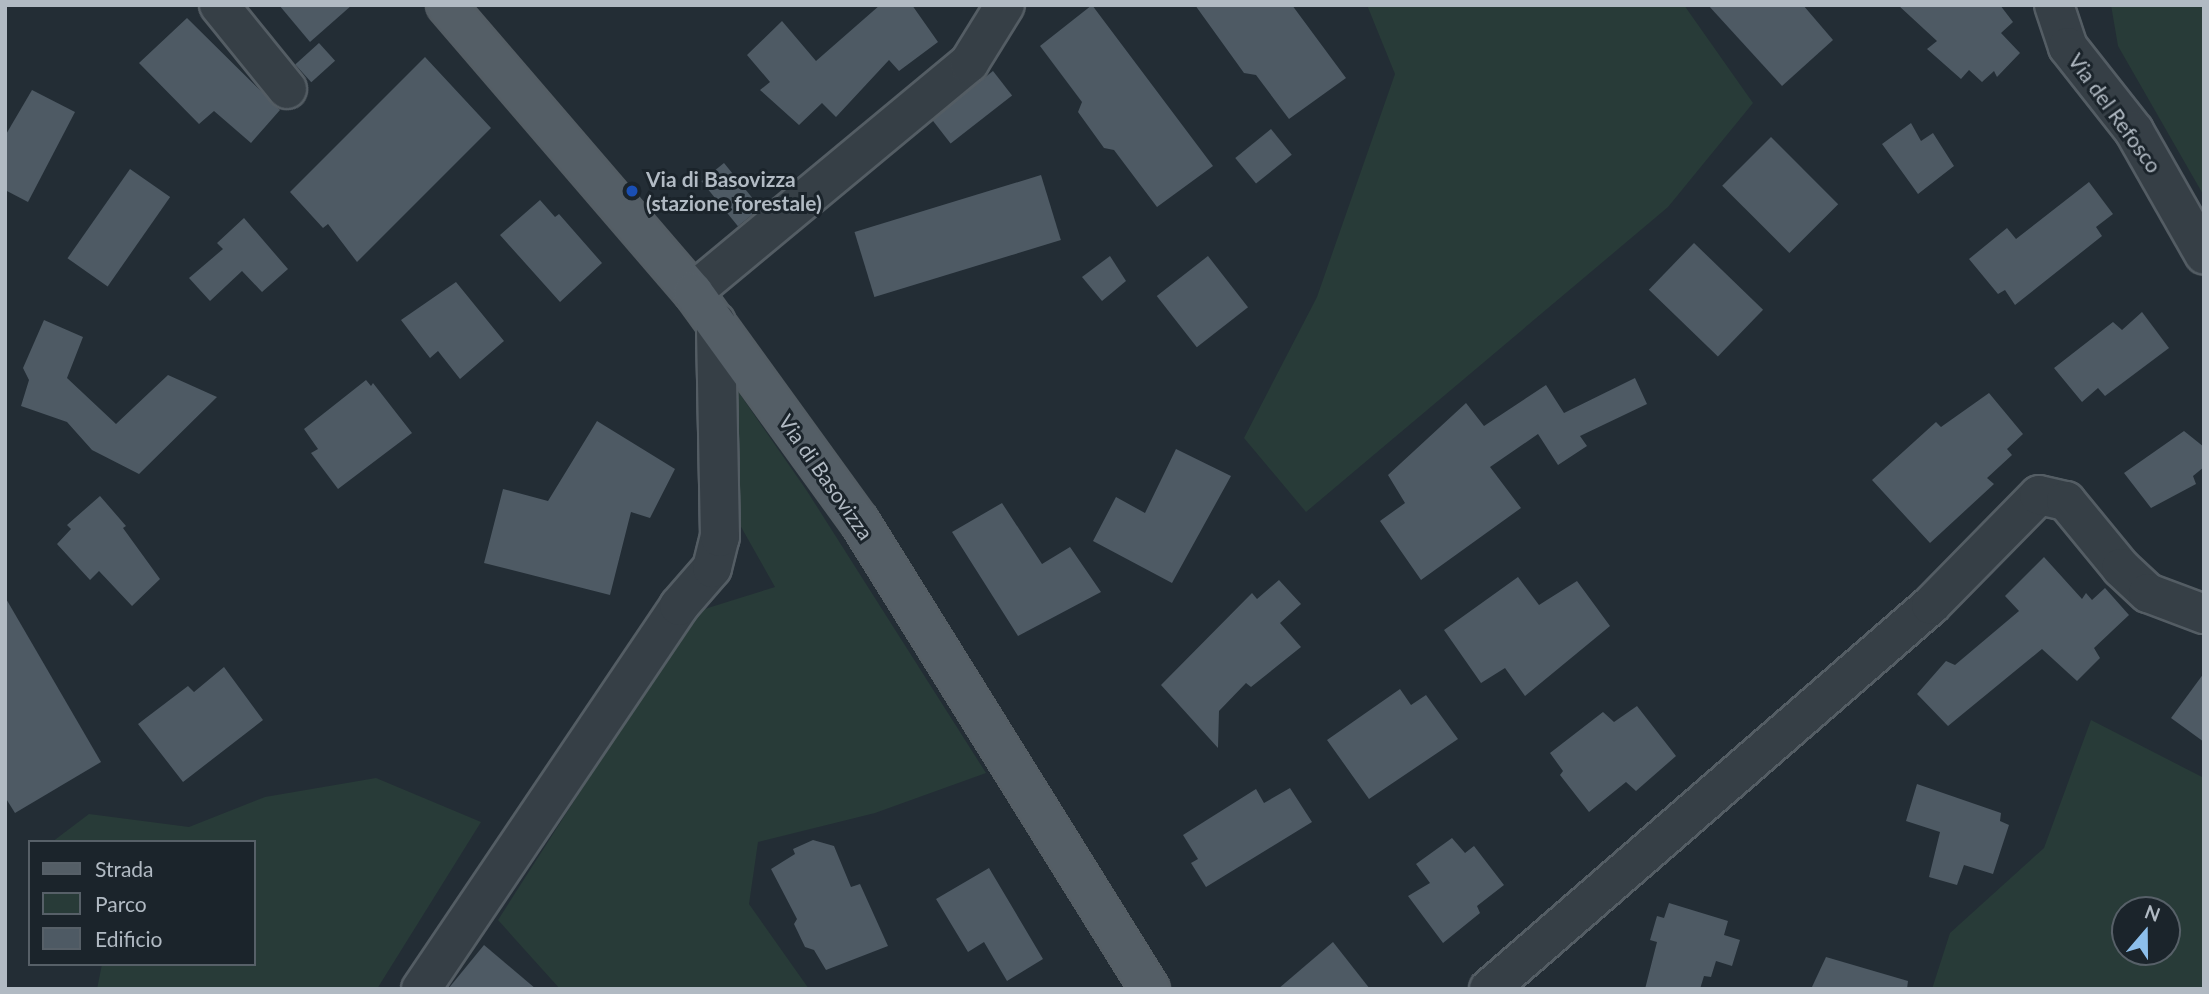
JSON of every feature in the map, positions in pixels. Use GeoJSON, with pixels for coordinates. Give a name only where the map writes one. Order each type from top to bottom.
{"type":"FeatureCollection","features":[{"type":"Feature","properties":{"kind":"main road","name":"Via di Basovizza"},"geometry":{"type":"LineString","coordinates":[[446,5],[716,322],[866,533],[1150,989]]}},
{"type":"Feature","properties":{"kind":"street"},"geometry":{"type":"LineString","coordinates":[[219,5],[287,89]]}},
{"type":"Feature","properties":{"kind":"street"},"geometry":{"type":"LineString","coordinates":[[693,292],[969,63],[1005,5]]}},
{"type":"Feature","properties":{"kind":"street","name":"Via del Refosco"},"geometry":{"type":"LineString","coordinates":[[2054,5],[2068,47],[2134,131],[2204,254]]}},
{"type":"Feature","properties":{"kind":"street"},"geometry":{"type":"LineString","coordinates":[[421,989],[679,606],[712,568],[720,537],[716,322]]}},
{"type":"Feature","properties":{"kind":"street"},"geometry":{"type":"LineString","coordinates":[[1489,989],[1931,604],[2039,495],[2066,501],[2121,568],[2148,593],[2204,614]]}},
{"type":"Feature","properties":{"kind":"green space"},"geometry":{"type":"Polygon","coordinates":[[[1367,5],[1684,5],[1753,103],[1668,207],[1306,512],[1244,438],[1317,297],[1395,74],[1367,5]]]}},
{"type":"Feature","properties":{"kind":"green space"},"geometry":{"type":"Polygon","coordinates":[[[2111,5],[2204,5],[2204,196],[2118,46],[2111,5]]]}},
{"type":"Feature","properties":{"kind":"green space"},"geometry":{"type":"Polygon","coordinates":[[[735,387],[807,491],[986,773],[875,813],[758,842],[749,904],[809,989],[560,989],[498,920],[695,612],[775,587],[740,525],[735,387]]]}},
{"type":"Feature","properties":{"kind":"green space"},"geometry":{"type":"Polygon","coordinates":[[[2091,720],[2204,778],[2204,989],[1932,989],[1950,933],[2044,848],[2091,720]]]}},
{"type":"Feature","properties":{"kind":"green space"},"geometry":{"type":"Polygon","coordinates":[[[376,778],[481,822],[377,989],[97,989],[102,966],[256,966],[256,840],[55,840],[89,814],[189,827],[265,797],[376,778]]]}},
{"type":"Feature","properties":{"kind":"building"},"geometry":{"type":"Polygon","coordinates":[[[279,5],[352,5],[310,42],[279,5]]]}},
{"type":"Feature","properties":{"kind":"building"},"geometry":{"type":"Polygon","coordinates":[[[880,5],[912,5],[938,42],[899,71],[889,60],[836,117],[822,103],[799,125],[760,90],[770,82],[747,55],[782,21],[816,61],[880,5]]]}},
{"type":"Feature","properties":{"kind":"building"},"geometry":{"type":"Polygon","coordinates":[[[1092,5],[1213,166],[1157,207],[1114,150],[1104,148],[1078,112],[1082,102],[1040,46],[1092,5]]]}},
{"type":"Feature","properties":{"kind":"building"},"geometry":{"type":"Polygon","coordinates":[[[1195,5],[1292,5],[1346,78],[1289,119],[1256,75],[1244,73],[1195,5]]]}},
{"type":"Feature","properties":{"kind":"building"},"geometry":{"type":"Polygon","coordinates":[[[1708,5],[1803,5],[1833,40],[1782,86],[1708,5]]]}},
{"type":"Feature","properties":{"kind":"building"},"geometry":{"type":"Polygon","coordinates":[[[1898,5],[2000,5],[2013,22],[2001,33],[2020,53],[1997,77],[1994,71],[1982,82],[1969,70],[1961,79],[1927,49],[1937,41],[1898,5]]]}},
{"type":"Feature","properties":{"kind":"building"},"geometry":{"type":"Polygon","coordinates":[[[187,18],[280,110],[251,143],[214,111],[199,124],[139,63],[187,18]]]}},
{"type":"Feature","properties":{"kind":"building"},"geometry":{"type":"Polygon","coordinates":[[[319,43],[335,61],[311,82],[295,64],[319,43]]]}},
{"type":"Feature","properties":{"kind":"building"},"geometry":{"type":"Polygon","coordinates":[[[425,57],[491,128],[357,262],[328,224],[323,228],[290,192],[425,57]]]}},
{"type":"Feature","properties":{"kind":"building"},"geometry":{"type":"Polygon","coordinates":[[[993,71],[1012,95],[951,143],[932,119],[993,71]]]}},
{"type":"Feature","properties":{"kind":"building"},"geometry":{"type":"Polygon","coordinates":[[[32,90],[75,112],[28,202],[5,190],[5,136],[32,90]]]}},
{"type":"Feature","properties":{"kind":"building"},"geometry":{"type":"Polygon","coordinates":[[[1911,123],[1921,141],[1933,133],[1954,166],[1918,194],[1882,144],[1911,123]]]}},
{"type":"Feature","properties":{"kind":"building"},"geometry":{"type":"Polygon","coordinates":[[[1271,129],[1292,155],[1256,184],[1235,158],[1271,129]]]}},
{"type":"Feature","properties":{"kind":"building"},"geometry":{"type":"Polygon","coordinates":[[[1771,137],[1838,204],[1789,253],[1722,186],[1771,137]]]}},
{"type":"Feature","properties":{"kind":"building"},"geometry":{"type":"Polygon","coordinates":[[[724,163],[761,208],[738,226],[701,181],[724,163]]]}},
{"type":"Feature","properties":{"kind":"building"},"geometry":{"type":"Polygon","coordinates":[[[130,169],[170,197],[108,286],[67,258],[130,169]]]}},
{"type":"Feature","properties":{"kind":"building"},"geometry":{"type":"Polygon","coordinates":[[[1041,175],[1061,240],[874,297],[855,232],[1041,175]]]}},
{"type":"Feature","properties":{"kind":"building"},"geometry":{"type":"Polygon","coordinates":[[[2089,182],[2113,214],[2096,227],[2102,236],[2015,305],[2005,290],[1998,294],[1969,259],[2007,228],[2016,239],[2089,182]]]}},
{"type":"Feature","properties":{"kind":"building"},"geometry":{"type":"Polygon","coordinates":[[[540,200],[555,217],[559,214],[602,263],[560,302],[500,235],[540,200]]]}},
{"type":"Feature","properties":{"kind":"building"},"geometry":{"type":"Polygon","coordinates":[[[244,218],[288,269],[262,292],[242,271],[210,301],[189,278],[223,249],[217,243],[244,218]]]}},
{"type":"Feature","properties":{"kind":"building"},"geometry":{"type":"Polygon","coordinates":[[[1694,243],[1763,310],[1718,356],[1649,290],[1694,243]]]}},
{"type":"Feature","properties":{"kind":"building"},"geometry":{"type":"Polygon","coordinates":[[[1110,256],[1126,281],[1102,301],[1082,277],[1110,256]]]}},
{"type":"Feature","properties":{"kind":"building"},"geometry":{"type":"Polygon","coordinates":[[[1208,256],[1248,307],[1197,347],[1157,296],[1208,256]]]}},
{"type":"Feature","properties":{"kind":"building"},"geometry":{"type":"Polygon","coordinates":[[[456,282],[504,341],[460,379],[438,351],[430,358],[401,320],[456,282]]]}},
{"type":"Feature","properties":{"kind":"building"},"geometry":{"type":"Polygon","coordinates":[[[2142,312],[2169,348],[2105,396],[2098,388],[2082,402],[2054,368],[2113,322],[2122,330],[2142,312]]]}},
{"type":"Feature","properties":{"kind":"building"},"geometry":{"type":"Polygon","coordinates":[[[44,320],[83,337],[67,378],[116,424],[168,375],[217,397],[139,474],[92,450],[67,422],[21,406],[29,380],[23,368],[44,320]]]}},
{"type":"Feature","properties":{"kind":"building"},"geometry":{"type":"Polygon","coordinates":[[[1635,378],[1647,404],[1580,436],[1587,446],[1558,465],[1538,434],[1490,467],[1521,508],[1421,580],[1380,521],[1405,503],[1388,475],[1466,403],[1484,426],[1546,385],[1564,413],[1635,378]]]}},
{"type":"Feature","properties":{"kind":"building"},"geometry":{"type":"Polygon","coordinates":[[[366,380],[371,386],[373,383],[412,433],[338,489],[311,453],[318,449],[304,429],[366,380]]]}},
{"type":"Feature","properties":{"kind":"building"},"geometry":{"type":"Polygon","coordinates":[[[1989,393],[2023,434],[2007,449],[2012,455],[1987,478],[1994,484],[1930,543],[1872,480],[1936,422],[1941,427],[1989,393]]]}},
{"type":"Feature","properties":{"kind":"building"},"geometry":{"type":"Polygon","coordinates":[[[597,421],[675,469],[650,518],[631,512],[610,595],[484,563],[503,489],[548,501],[597,421]]]}},
{"type":"Feature","properties":{"kind":"building"},"geometry":{"type":"Polygon","coordinates":[[[2184,431],[2204,447],[2204,467],[2193,476],[2196,484],[2151,508],[2124,473],[2184,431]]]}},
{"type":"Feature","properties":{"kind":"building"},"geometry":{"type":"Polygon","coordinates":[[[1176,449],[1231,476],[1172,583],[1093,541],[1116,497],[1145,513],[1176,449]]]}},
{"type":"Feature","properties":{"kind":"building"},"geometry":{"type":"Polygon","coordinates":[[[100,496],[126,526],[123,528],[160,579],[132,606],[99,571],[90,580],[57,544],[71,529],[67,525],[100,496]]]}},
{"type":"Feature","properties":{"kind":"building"},"geometry":{"type":"Polygon","coordinates":[[[1002,503],[1042,564],[1070,547],[1101,592],[1018,636],[952,532],[1002,503]]]}},
{"type":"Feature","properties":{"kind":"building"},"geometry":{"type":"Polygon","coordinates":[[[2044,557],[2082,599],[2086,593],[2092,600],[2105,588],[2129,615],[2094,648],[2100,658],[2077,681],[2042,649],[1948,726],[1917,694],[1946,661],[1955,665],[2019,611],[2005,596],[2044,557]]]}},
{"type":"Feature","properties":{"kind":"building"},"geometry":{"type":"Polygon","coordinates":[[[1518,577],[1539,605],[1577,581],[1610,626],[1525,696],[1505,668],[1481,683],[1444,630],[1518,577]]]}},
{"type":"Feature","properties":{"kind":"building"},"geometry":{"type":"Polygon","coordinates":[[[1279,580],[1301,604],[1280,623],[1301,647],[1251,687],[1246,683],[1219,711],[1218,748],[1161,685],[1252,593],[1257,599],[1279,580]]]}},
{"type":"Feature","properties":{"kind":"building"},"geometry":{"type":"Polygon","coordinates":[[[5,597],[101,762],[15,813],[5,797],[5,597]]]}},
{"type":"Feature","properties":{"kind":"building"},"geometry":{"type":"Polygon","coordinates":[[[224,667],[263,720],[183,782],[138,724],[188,686],[194,692],[224,667]]]}},
{"type":"Feature","properties":{"kind":"building"},"geometry":{"type":"Polygon","coordinates":[[[2204,673],[2204,742],[2171,718],[2204,673]]]}},
{"type":"Feature","properties":{"kind":"building"},"geometry":{"type":"Polygon","coordinates":[[[1400,689],[1411,705],[1426,695],[1458,739],[1369,799],[1327,740],[1400,689]]]}},
{"type":"Feature","properties":{"kind":"building"},"geometry":{"type":"Polygon","coordinates":[[[1637,706],[1676,756],[1636,791],[1626,782],[1589,812],[1560,775],[1563,771],[1550,753],[1603,712],[1614,722],[1637,706]]]}},
{"type":"Feature","properties":{"kind":"building"},"geometry":{"type":"Polygon","coordinates":[[[1917,784],[2001,813],[2000,821],[2009,825],[1993,874],[1964,865],[1957,885],[1929,877],[1940,832],[1906,821],[1917,784]]]}},
{"type":"Feature","properties":{"kind":"building"},"geometry":{"type":"Polygon","coordinates":[[[1290,788],[1312,822],[1206,887],[1191,863],[1198,859],[1183,835],[1256,789],[1264,803],[1290,788]]]}},
{"type":"Feature","properties":{"kind":"building"},"geometry":{"type":"Polygon","coordinates":[[[1452,838],[1465,853],[1474,846],[1504,885],[1477,906],[1480,913],[1443,943],[1408,896],[1430,883],[1416,864],[1452,838]]]}},
{"type":"Feature","properties":{"kind":"building"},"geometry":{"type":"Polygon","coordinates":[[[813,840],[834,846],[851,887],[860,884],[888,946],[826,970],[814,950],[805,947],[794,924],[797,919],[771,869],[795,854],[793,849],[813,840]]]}},
{"type":"Feature","properties":{"kind":"building"},"geometry":{"type":"Polygon","coordinates":[[[989,868],[1043,959],[1007,981],[984,942],[968,952],[936,899],[989,868]]]}},
{"type":"Feature","properties":{"kind":"building"},"geometry":{"type":"Polygon","coordinates":[[[1669,903],[1728,921],[1724,935],[1740,940],[1732,966],[1716,961],[1711,977],[1704,976],[1700,989],[1645,989],[1657,942],[1650,940],[1657,916],[1664,918],[1669,903]]]}},
{"type":"Feature","properties":{"kind":"building"},"geometry":{"type":"Polygon","coordinates":[[[1333,942],[1370,989],[1278,989],[1333,942]]]}},
{"type":"Feature","properties":{"kind":"building"},"geometry":{"type":"Polygon","coordinates":[[[484,945],[536,989],[448,989],[484,945]]]}},
{"type":"Feature","properties":{"kind":"building"},"geometry":{"type":"Polygon","coordinates":[[[1826,957],[1908,981],[1907,989],[1811,989],[1826,957]]]}},
{"type":"Feature","properties":{"kind":"place","name":"Via di Basovizza (stazione forestale)"},"geometry":{"type":"Point","coordinates":[632,191]}}]}
